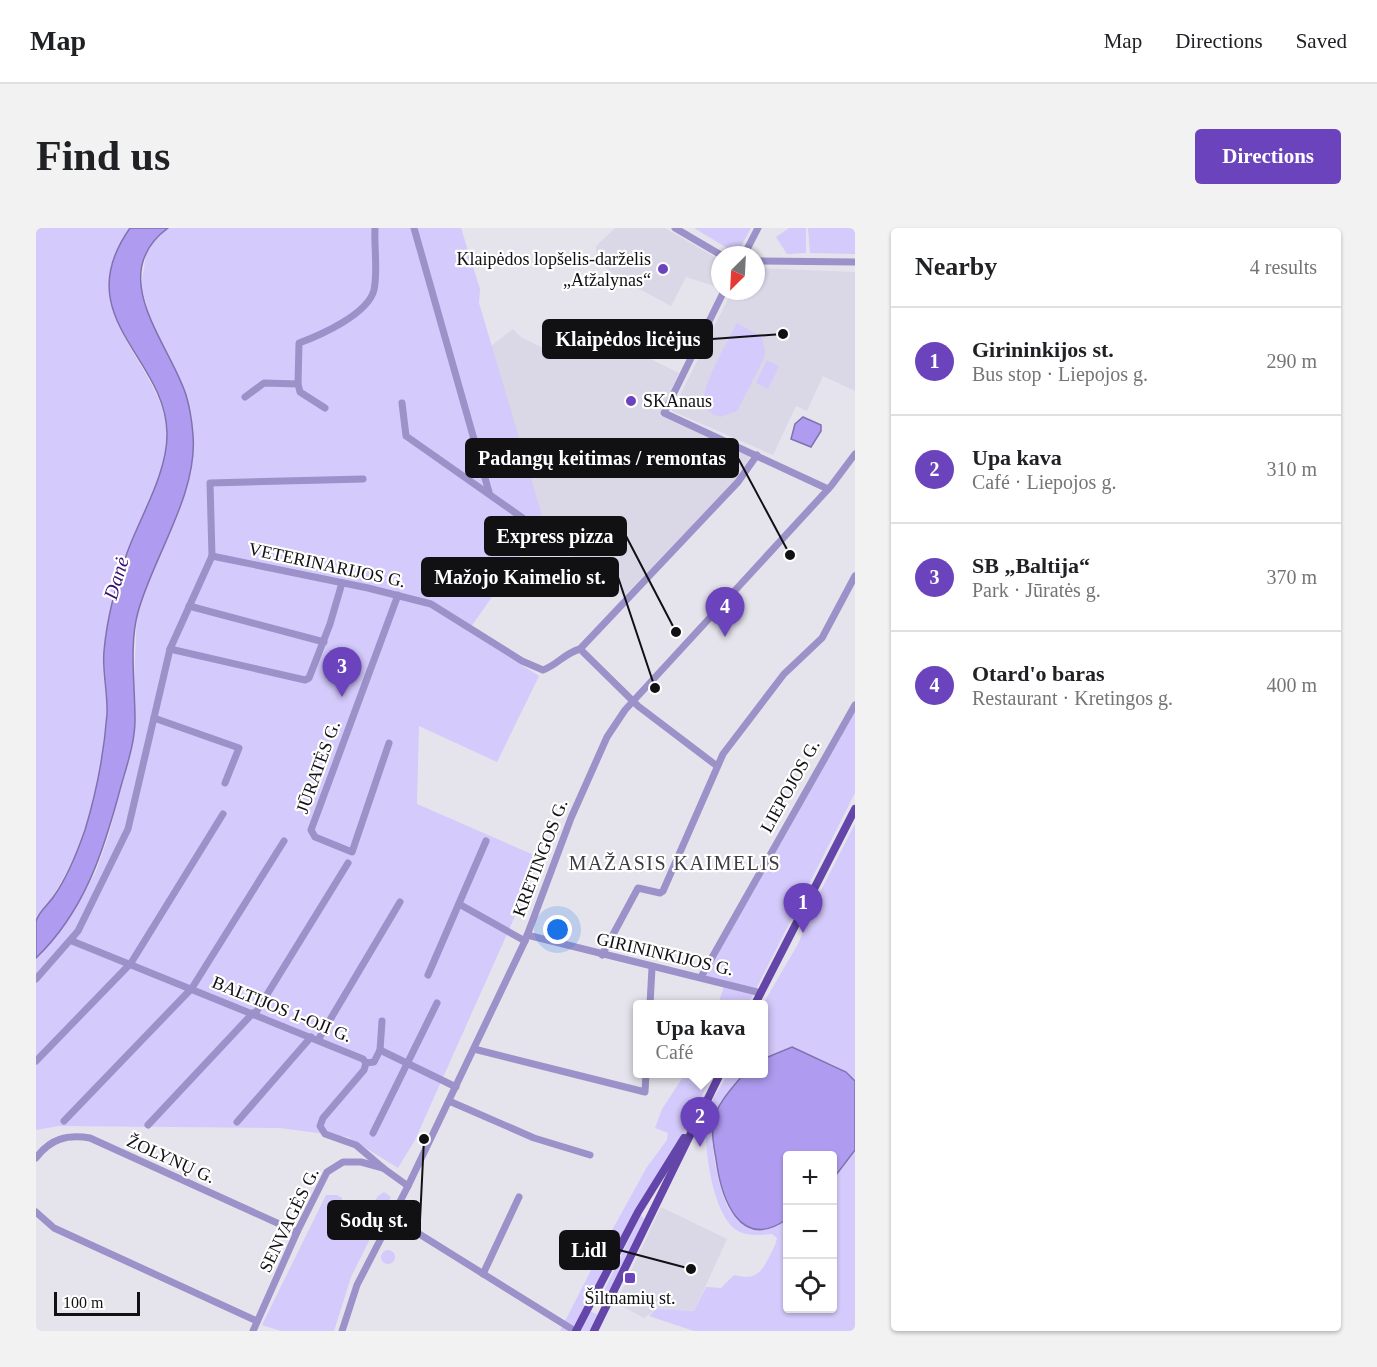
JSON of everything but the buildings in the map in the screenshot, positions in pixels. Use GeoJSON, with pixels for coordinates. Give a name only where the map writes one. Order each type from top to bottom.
{"type":"FeatureCollection","features":[{"type":"Feature","properties":{"kind":"main road"},"geometry":{"type":"LineString","coordinates":[[758,1000],[855,809]]}},
{"type":"Feature","properties":{"kind":"main road"},"geometry":{"type":"LineString","coordinates":[[594,1331],[651,1219],[718,1078]]}},
{"type":"Feature","properties":{"kind":"main road"},"geometry":{"type":"LineString","coordinates":[[575,1331],[638,1212],[695,1123]]}},
{"type":"Feature","properties":{"kind":"main road"},"geometry":{"type":"LineString","coordinates":[[638,1212],[648,1212],[651,1219]]}},
{"type":"Feature","properties":{"kind":"main road"},"geometry":{"type":"LineString","coordinates":[[590,1305],[604,1312]]}},
{"type":"Feature","properties":{"kind":"street"},"geometry":{"type":"LineString","coordinates":[[325,408],[300,392],[298,384],[299,343],[365,308],[370,300],[375,275],[375,228]]}},
{"type":"Feature","properties":{"kind":"street"},"geometry":{"type":"LineString","coordinates":[[414,228],[489,492]]}},
{"type":"Feature","properties":{"kind":"street"},"geometry":{"type":"LineString","coordinates":[[675,228],[711,249]]}},
{"type":"Feature","properties":{"kind":"street"},"geometry":{"type":"LineString","coordinates":[[749,246],[758,228]]}},
{"type":"Feature","properties":{"kind":"street"},"geometry":{"type":"LineString","coordinates":[[765,261],[855,262]]}},
{"type":"Feature","properties":{"kind":"street"},"geometry":{"type":"LineString","coordinates":[[720,300],[664,413],[828,489]]}},
{"type":"Feature","properties":{"kind":"street"},"geometry":{"type":"LineString","coordinates":[[245,397],[264,383],[298,384]]}},
{"type":"Feature","properties":{"kind":"street"},"geometry":{"type":"LineString","coordinates":[[402,403],[406,436],[489,492],[537,528]]}},
{"type":"Feature","properties":{"kind":"street","name":"KRETINGOS G."},"geometry":{"type":"LineString","coordinates":[[342,1331],[357,1285],[408,1186],[526,938],[595,761],[613,726],[633,701],[828,489],[855,454]]}},
{"type":"Feature","properties":{"kind":"street","name":"VETERINARIJOS G."},"geometry":{"type":"LineString","coordinates":[[212,556],[431,604],[536,669],[549,668],[568,652],[580,648],[738,482],[757,455]]}},
{"type":"Feature","properties":{"kind":"street"},"geometry":{"type":"LineString","coordinates":[[36,979],[72,941],[125,838],[170,649],[212,556],[210,483],[363,479]]}},
{"type":"Feature","properties":{"kind":"street"},"geometry":{"type":"LineString","coordinates":[[602,955],[638,888],[660,893],[663,891],[717,766],[735,737],[784,674],[822,638],[855,576]]}},
{"type":"Feature","properties":{"kind":"street"},"geometry":{"type":"LineString","coordinates":[[170,649],[305,680],[309,678],[324,642],[342,583]]}},
{"type":"Feature","properties":{"kind":"street","name":"JŪRATĖS G."},"geometry":{"type":"LineString","coordinates":[[389,743],[352,852],[315,837],[311,830],[398,595]]}},
{"type":"Feature","properties":{"kind":"street"},"geometry":{"type":"LineString","coordinates":[[189,606],[324,642]]}},
{"type":"Feature","properties":{"kind":"street"},"geometry":{"type":"LineString","coordinates":[[580,648],[633,701],[717,766]]}},
{"type":"Feature","properties":{"kind":"street","name":"LIEPOJOS G."},"geometry":{"type":"LineString","coordinates":[[700,978],[855,705]]}},
{"type":"Feature","properties":{"kind":"street"},"geometry":{"type":"LineString","coordinates":[[154,718],[239,748],[225,783]]}},
{"type":"Feature","properties":{"kind":"street"},"geometry":{"type":"LineString","coordinates":[[36,1061],[131,963],[223,814]]}},
{"type":"Feature","properties":{"kind":"street"},"geometry":{"type":"LineString","coordinates":[[64,1121],[192,988],[284,841]]}},
{"type":"Feature","properties":{"kind":"street"},"geometry":{"type":"LineString","coordinates":[[428,975],[486,841]]}},
{"type":"Feature","properties":{"kind":"street"},"geometry":{"type":"LineString","coordinates":[[148,1125],[254,1014],[348,863]]}},
{"type":"Feature","properties":{"kind":"street"},"geometry":{"type":"LineString","coordinates":[[237,1122],[315,1038],[400,902]]}},
{"type":"Feature","properties":{"kind":"street","name":"GIRININKIJOS G."},"geometry":{"type":"LineString","coordinates":[[459,904],[526,938],[761,993]]}},
{"type":"Feature","properties":{"kind":"street","name":"BALTIJOS 1-OJI G."},"geometry":{"type":"LineString","coordinates":[[72,941],[358,1057],[366,1063],[363,1070],[323,1118],[320,1126],[325,1134],[356,1145],[383,1168]]}},
{"type":"Feature","properties":{"kind":"street"},"geometry":{"type":"LineString","coordinates":[[650,1000],[652,968]]}},
{"type":"Feature","properties":{"kind":"street"},"geometry":{"type":"LineString","coordinates":[[373,1133],[437,1003]]}},
{"type":"Feature","properties":{"kind":"street"},"geometry":{"type":"LineString","coordinates":[[366,1063],[374,1062],[380,1050],[382,1021]]}},
{"type":"Feature","properties":{"kind":"street"},"geometry":{"type":"LineString","coordinates":[[474,1049],[645,1092],[646,1078]]}},
{"type":"Feature","properties":{"kind":"street"},"geometry":{"type":"LineString","coordinates":[[380,1050],[456,1087]]}},
{"type":"Feature","properties":{"kind":"street"},"geometry":{"type":"LineString","coordinates":[[449,1101],[534,1138],[590,1155]]}},
{"type":"Feature","properties":{"kind":"street","name":"ŽOLYNŲ G."},"geometry":{"type":"LineString","coordinates":[[36,1158],[59,1139],[77,1136],[90,1138],[297,1232]]}},
{"type":"Feature","properties":{"kind":"street","name":"SENVAGĖS G."},"geometry":{"type":"LineString","coordinates":[[253,1331],[323,1178],[335,1166],[352,1161],[383,1168],[408,1186]]}},
{"type":"Feature","properties":{"kind":"street"},"geometry":{"type":"LineString","coordinates":[[483,1275],[519,1197]]}},
{"type":"Feature","properties":{"kind":"street"},"geometry":{"type":"LineString","coordinates":[[36,1212],[54,1228],[258,1321]]}},
{"type":"Feature","properties":{"kind":"street"},"geometry":{"type":"LineString","coordinates":[[392,1217],[575,1331]]}},
{"type":"Feature","properties":{"kind":"shaded area"},"geometry":{"type":"Polygon","coordinates":[[[36,228],[130,228],[120,246],[117,258],[112,306],[126,340],[158,397],[167,429],[167,444],[160,475],[127,553],[107,627],[103,663],[107,708],[105,740],[96,795],[78,848],[66,873],[36,920],[36,228]]]}},
{"type":"Feature","properties":{"kind":"shaded area"},"geometry":{"type":"Polygon","coordinates":[[[130,228],[168,228],[150,247],[142,267],[141,288],[156,332],[186,395],[192,425],[193,457],[182,502],[145,591],[135,624],[134,737],[100,856],[68,920],[36,958],[37,919],[68,872],[85,830],[93,802],[102,758],[107,714],[104,659],[110,614],[123,565],[158,479],[166,448],[167,433],[163,406],[152,381],[124,335],[114,312],[109,287],[113,259],[130,228]]]}},
{"type":"Feature","properties":{"kind":"shaded area"},"geometry":{"type":"Polygon","coordinates":[[[168,228],[461,228],[480,289],[479,303],[543,518],[539,530],[468,631],[539,676],[497,762],[419,726],[417,804],[541,858],[415,1140],[398,1168],[348,1137],[280,1128],[59,1126],[36,1130],[36,958],[74,912],[96,871],[109,834],[131,748],[137,613],[186,489],[191,463],[193,439],[191,416],[166,352],[154,332],[141,285],[146,255],[157,236],[168,228]]]}},
{"type":"Feature","properties":{"kind":"shaded area","name":"Klaipėdos lopšelis-darželis „Atžalynas“"},"geometry":{"type":"Polygon","coordinates":[[[615,228],[665,228],[711,255],[711,285],[686,277],[671,306],[617,277],[597,261],[596,246],[615,228]]]}},
{"type":"Feature","properties":{"kind":"shaded area"},"geometry":{"type":"Polygon","coordinates":[[[694,228],[751,228],[741,246],[724,246],[694,228]]]}},
{"type":"Feature","properties":{"kind":"shaded area"},"geometry":{"type":"Polygon","coordinates":[[[789,228],[806,228],[806,253],[787,254],[776,237],[789,228]]]}},
{"type":"Feature","properties":{"kind":"shaded area"},"geometry":{"type":"Polygon","coordinates":[[[808,228],[855,228],[855,254],[810,253],[808,228]]]}},
{"type":"Feature","properties":{"kind":"shaded area"},"geometry":{"type":"Polygon","coordinates":[[[765,268],[855,272],[855,391],[823,376],[807,411],[796,406],[773,455],[672,411],[728,300],[765,300],[765,268]]]}},
{"type":"Feature","properties":{"kind":"shaded area"},"geometry":{"type":"Polygon","coordinates":[[[581,320],[595,332],[679,373],[659,415],[750,456],[739,477],[624,596],[539,530],[543,518],[491,346],[513,329],[521,337],[549,351],[581,320]]]}},
{"type":"Feature","properties":{"kind":"shaded area"},"geometry":{"type":"Polygon","coordinates":[[[737,323],[762,337],[764,358],[737,411],[720,417],[706,408],[704,395],[722,351],[737,323]]]}},
{"type":"Feature","properties":{"kind":"shaded area"},"geometry":{"type":"Polygon","coordinates":[[[767,360],[779,366],[768,389],[756,383],[767,360]]]}},
{"type":"Feature","properties":{"kind":"shaded area"},"geometry":{"type":"Polygon","coordinates":[[[803,417],[821,425],[821,431],[811,447],[791,439],[795,424],[803,417]]]}},
{"type":"Feature","properties":{"kind":"shaded area"},"geometry":{"type":"Polygon","coordinates":[[[855,712],[855,793],[751,1000],[719,1000],[726,981],[704,976],[855,712]]]}},
{"type":"Feature","properties":{"kind":"shaded area"},"geometry":{"type":"Polygon","coordinates":[[[855,824],[855,1081],[845,1072],[825,1061],[768,1056],[768,1000],[765,1000],[798,944],[814,904],[855,824]]]}},
{"type":"Feature","properties":{"kind":"shaded area"},"geometry":{"type":"Polygon","coordinates":[[[792,1047],[846,1072],[855,1081],[855,1150],[837,1174],[837,1151],[783,1151],[783,1221],[770,1228],[756,1229],[745,1225],[735,1216],[728,1204],[722,1189],[712,1131],[715,1115],[721,1103],[740,1078],[768,1078],[768,1057],[792,1047]]]}},
{"type":"Feature","properties":{"kind":"shaded area"},"geometry":{"type":"Polygon","coordinates":[[[682,1078],[711,1078],[682,1134],[633,1213],[572,1331],[560,1331],[647,1167],[667,1140],[668,1133],[655,1128],[662,1109],[682,1078]]]}},
{"type":"Feature","properties":{"kind":"shaded area"},"geometry":{"type":"Polygon","coordinates":[[[726,1078],[741,1078],[725,1097],[713,1125],[714,1156],[719,1183],[727,1205],[741,1222],[752,1229],[783,1220],[783,1313],[837,1313],[837,1174],[855,1150],[855,1331],[694,1331],[649,1316],[656,1309],[694,1311],[706,1287],[721,1288],[734,1275],[747,1277],[756,1275],[766,1263],[776,1243],[777,1238],[772,1234],[751,1235],[740,1232],[730,1225],[723,1213],[716,1198],[708,1163],[707,1114],[726,1078]]]}},
{"type":"Feature","properties":{"kind":"shaded area"},"geometry":{"type":"Polygon","coordinates":[[[384,1192],[391,1197],[351,1277],[334,1331],[281,1331],[262,1325],[326,1195],[337,1195],[342,1198],[344,1226],[347,1233],[355,1234],[378,1196],[384,1192]]]}},
{"type":"Feature","properties":{"kind":"shaded area"},"geometry":{"type":"Polygon","coordinates":[[[661,1207],[727,1239],[694,1311],[656,1309],[644,1318],[616,1303],[661,1207]]]}},
{"type":"Feature","properties":{"kind":"shaded area"},"geometry":{"type":"Polygon","coordinates":[[[641,1215],[644,1219],[627,1260],[601,1306],[598,1303],[641,1215]]]}},
{"type":"Feature","properties":{"kind":"shaded area"},"geometry":{"type":"Polygon","coordinates":[[[388,1250],[393,1252],[395,1257],[393,1262],[388,1264],[383,1262],[381,1257],[383,1252],[388,1250]]]}},
{"type":"Feature","properties":{"kind":"shaded area"},"geometry":{"type":"Polygon","coordinates":[[[590,1311],[598,1315],[590,1331],[580,1331],[590,1311]]]}},
{"type":"Feature","properties":{"kind":"place","name":"Klaipėdos lopšelis-darželis „Atžalynas“"},"geometry":{"type":"Point","coordinates":[663,269]}},
{"type":"Feature","properties":{"kind":"place","name":"Klaipėdos licėjus"},"geometry":{"type":"Point","coordinates":[783,334]}},
{"type":"Feature","properties":{"kind":"place","name":"SKAnaus"},"geometry":{"type":"Point","coordinates":[631,401]}},
{"type":"Feature","properties":{"kind":"place","name":"Padangų keitimas / remontas"},"geometry":{"type":"Point","coordinates":[790,555]}},
{"type":"Feature","properties":{"kind":"place","name":"Express pizza"},"geometry":{"type":"Point","coordinates":[676,632]}},
{"type":"Feature","properties":{"kind":"place","name":"Otard'o baras"},"geometry":{"type":"Point","coordinates":[725,637]}},
{"type":"Feature","properties":{"kind":"place","name":"Mažojo Kaimelio st."},"geometry":{"type":"Point","coordinates":[655,688]}},
{"type":"Feature","properties":{"kind":"place","name":"SB „Baltija“"},"geometry":{"type":"Point","coordinates":[342,697]}},
{"type":"Feature","properties":{"kind":"place","name":"Girininkijos st."},"geometry":{"type":"Point","coordinates":[803,933]}},
{"type":"Feature","properties":{"kind":"place","name":"Sodų st."},"geometry":{"type":"Point","coordinates":[424,1139]}},
{"type":"Feature","properties":{"kind":"place","name":"Upa kava"},"geometry":{"type":"Point","coordinates":[700,1147]}},
{"type":"Feature","properties":{"kind":"place","name":"Lidl"},"geometry":{"type":"Point","coordinates":[691,1269]}},
{"type":"Feature","properties":{"kind":"place","name":"Šiltnamių st."},"geometry":{"type":"Point","coordinates":[630,1278]}},
{"type":"Feature","properties":{"kind":"district","name":"MAŽASIS KAIMELIS"},"geometry":{"type":"Point","coordinates":[675,863]}},
{"type":"Feature","properties":{"kind":"water label","name":"Danė"},"geometry":{"type":"Point","coordinates":[116,578]}}]}
